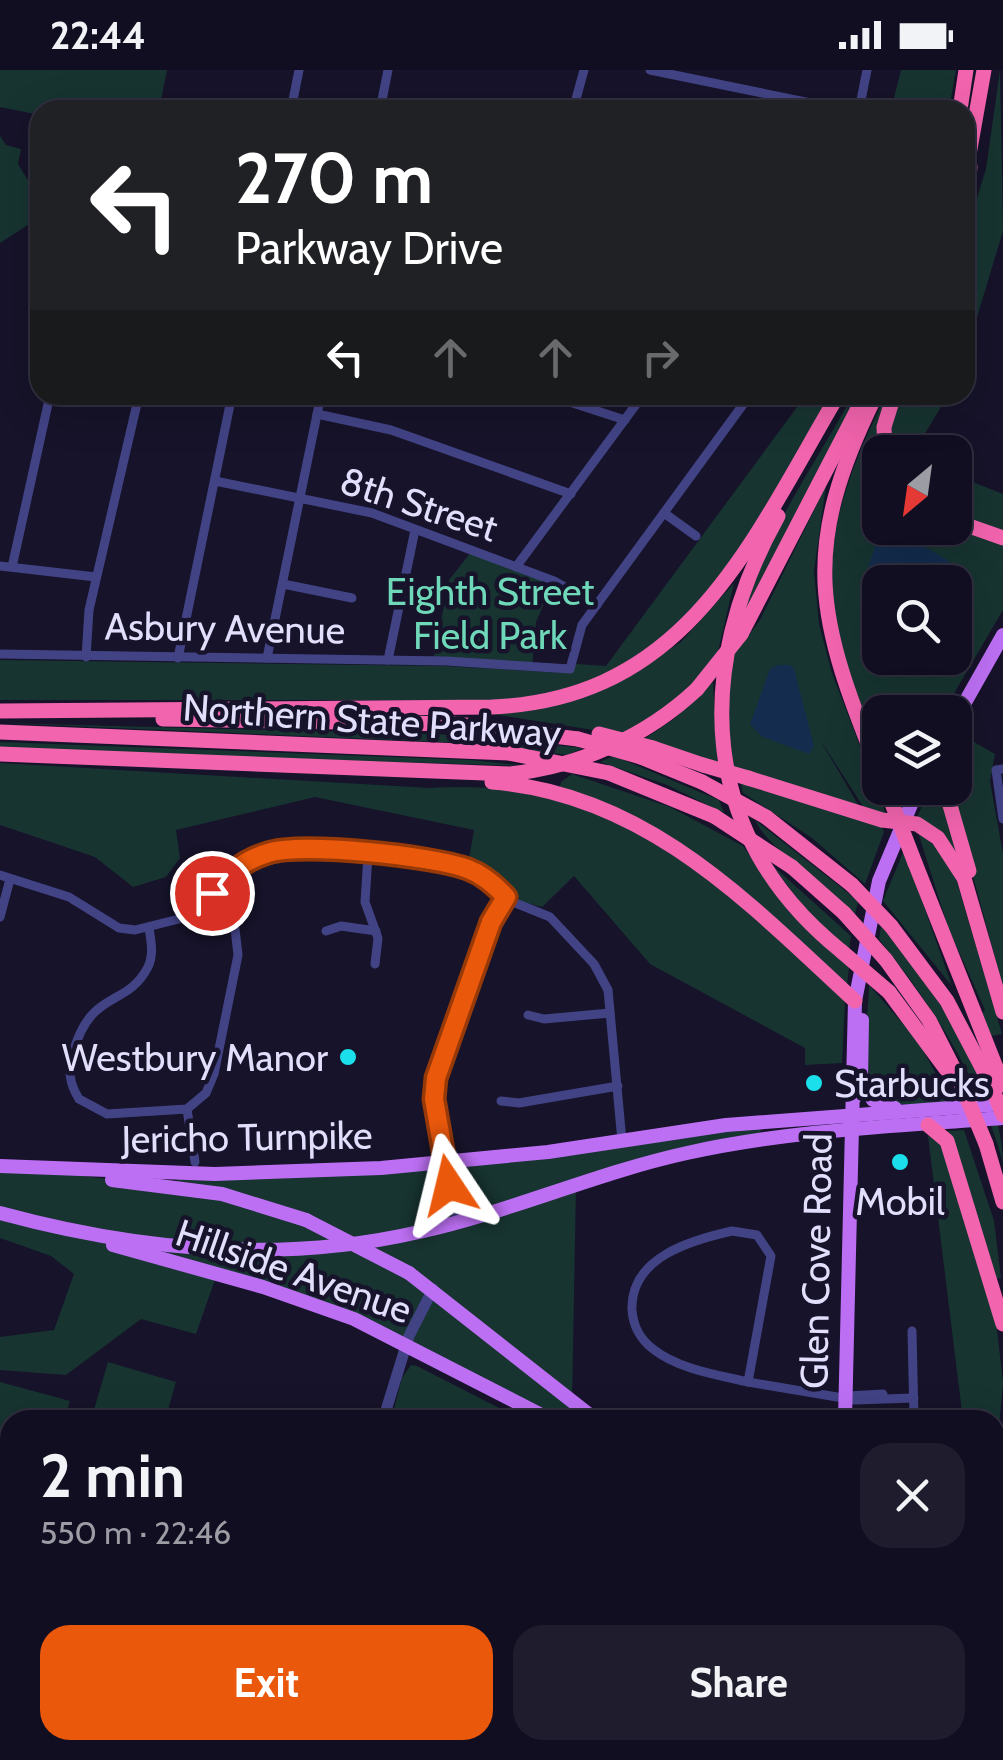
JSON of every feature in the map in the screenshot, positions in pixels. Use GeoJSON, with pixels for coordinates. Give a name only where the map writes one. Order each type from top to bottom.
{"type":"FeatureCollection","features":[{"type":"Feature","properties":{"kind":"highway"},"geometry":{"type":"LineString","coordinates":[[962,100],[966,70]]}},
{"type":"Feature","properties":{"kind":"highway"},"geometry":{"type":"LineString","coordinates":[[975,127],[984,70]]}},
{"type":"Feature","properties":{"kind":"highway"},"geometry":{"type":"LineString","coordinates":[[0,713],[492,707],[542,702],[587,690],[652,656],[710,603],[832,405]]}},
{"type":"Feature","properties":{"kind":"highway"},"geometry":{"type":"LineString","coordinates":[[841,405],[746,577],[729,630],[720,687],[725,758],[750,835],[793,905],[889,992],[956,1080],[986,1144],[1003,1202]]}},
{"type":"Feature","properties":{"kind":"highway"},"geometry":{"type":"LineString","coordinates":[[0,754],[496,774],[542,768],[633,737],[697,689],[741,634],[860,405]]}},
{"type":"Feature","properties":{"kind":"highway"},"geometry":{"type":"LineString","coordinates":[[862,728],[835,658],[823,574],[835,490],[872,405]]}},
{"type":"Feature","properties":{"kind":"highway"},"geometry":{"type":"LineString","coordinates":[[885,435],[890,405]]}},
{"type":"Feature","properties":{"kind":"highway"},"geometry":{"type":"LineString","coordinates":[[972,527],[1003,538]]}},
{"type":"Feature","properties":{"kind":"highway","name":"Northern State Parkway"},"geometry":{"type":"LineString","coordinates":[[0,713],[514,728],[647,753],[766,818],[852,885],[891,926],[947,1001],[997,1081],[1003,1116]]}},
{"type":"Feature","properties":{"kind":"highway"},"geometry":{"type":"LineString","coordinates":[[514,728],[566,727],[598,734],[647,753],[703,764],[922,826],[950,850],[979,924],[1003,1012]]}},
{"type":"Feature","properties":{"kind":"highway","name":"Northern State Parkway"},"geometry":{"type":"LineString","coordinates":[[0,732],[509,753],[609,773],[714,816],[792,868],[844,914],[886,960],[929,1020],[956,1080]]}},
{"type":"Feature","properties":{"kind":"highway"},"geometry":{"type":"LineString","coordinates":[[344,769],[392,778],[533,787],[630,819],[710,870],[854,1001]]}},
{"type":"Feature","properties":{"kind":"highway"},"geometry":{"type":"LineString","coordinates":[[893,805],[997,1081]]}},
{"type":"Feature","properties":{"kind":"highway"},"geometry":{"type":"LineString","coordinates":[[950,805],[974,887],[979,924]]}},
{"type":"Feature","properties":{"kind":"highway"},"geometry":{"type":"LineString","coordinates":[[928,1124],[948,1145],[1003,1324]]}},
{"type":"Feature","properties":{"kind":"main road"},"geometry":{"type":"LineString","coordinates":[[969,695],[1003,635]]}},
{"type":"Feature","properties":{"kind":"main road","name":"Glen Cove Road"},"geometry":{"type":"LineString","coordinates":[[846,1410],[854,1001],[878,880],[910,805]]}},
{"type":"Feature","properties":{"kind":"main road","name":"Glen Cove Road"},"geometry":{"type":"LineString","coordinates":[[852,1109],[861,1082],[862,961]]}},
{"type":"Feature","properties":{"kind":"main road"},"geometry":{"type":"LineString","coordinates":[[861,1082],[875,1102],[910,1111]]}},
{"type":"Feature","properties":{"kind":"main road","name":"Jericho Turnpike"},"geometry":{"type":"LineString","coordinates":[[6,1167],[250,1174],[445,1163],[852,1109],[910,1111],[1003,1104]]}},
{"type":"Feature","properties":{"kind":"main road"},"geometry":{"type":"LineString","coordinates":[[0,1213],[61,1229],[176,1246],[268,1250],[368,1241],[457,1222],[683,1154],[1003,1116]]}},
{"type":"Feature","properties":{"kind":"main road","name":"Hillside Avenue"},"geometry":{"type":"LineString","coordinates":[[6,1167],[208,1192],[306,1220],[410,1273],[584,1410]]}},
{"type":"Feature","properties":{"kind":"main road","name":"Hillside Avenue"},"geometry":{"type":"LineString","coordinates":[[61,1229],[263,1286],[406,1342],[533,1410]]}},
{"type":"Feature","properties":{"kind":"street"},"geometry":{"type":"LineString","coordinates":[[293,100],[299,70]]}},
{"type":"Feature","properties":{"kind":"street"},"geometry":{"type":"LineString","coordinates":[[382,100],[388,70]]}},
{"type":"Feature","properties":{"kind":"street"},"geometry":{"type":"LineString","coordinates":[[576,100],[584,70]]}},
{"type":"Feature","properties":{"kind":"street"},"geometry":{"type":"LineString","coordinates":[[650,70],[796,100]]}},
{"type":"Feature","properties":{"kind":"street"},"geometry":{"type":"LineString","coordinates":[[861,100],[867,70]]}},
{"type":"Feature","properties":{"kind":"street"},"geometry":{"type":"LineString","coordinates":[[12,567],[48,405]]}},
{"type":"Feature","properties":{"kind":"street"},"geometry":{"type":"LineString","coordinates":[[86,657],[96,578],[137,405]]}},
{"type":"Feature","properties":{"kind":"street"},"geometry":{"type":"LineString","coordinates":[[178,658],[230,405]]}},
{"type":"Feature","properties":{"kind":"street"},"geometry":{"type":"LineString","coordinates":[[267,658],[319,405]]}},
{"type":"Feature","properties":{"kind":"street"},"geometry":{"type":"LineString","coordinates":[[578,405],[624,420]]}},
{"type":"Feature","properties":{"kind":"street"},"geometry":{"type":"LineString","coordinates":[[516,567],[635,405]]}},
{"type":"Feature","properties":{"kind":"street"},"geometry":{"type":"LineString","coordinates":[[597,605],[743,405]]}},
{"type":"Feature","properties":{"kind":"street"},"geometry":{"type":"LineString","coordinates":[[318,414],[391,430],[571,494]]}},
{"type":"Feature","properties":{"kind":"street","name":"8th Street"},"geometry":{"type":"LineString","coordinates":[[215,481],[372,514],[566,586],[597,605]]}},
{"type":"Feature","properties":{"kind":"street"},"geometry":{"type":"LineString","coordinates":[[664,513],[696,536]]}},
{"type":"Feature","properties":{"kind":"street"},"geometry":{"type":"LineString","coordinates":[[388,660],[415,530]]}},
{"type":"Feature","properties":{"kind":"street"},"geometry":{"type":"LineString","coordinates":[[0,566],[96,578]]}},
{"type":"Feature","properties":{"kind":"street"},"geometry":{"type":"LineString","coordinates":[[283,584],[352,598]]}},
{"type":"Feature","properties":{"kind":"street","name":"Asbury Avenue"},"geometry":{"type":"LineString","coordinates":[[0,654],[388,660],[570,669],[578,633],[597,605]]}},
{"type":"Feature","properties":{"kind":"street"},"geometry":{"type":"LineString","coordinates":[[1000,770],[1003,819]]}},
{"type":"Feature","properties":{"kind":"street"},"geometry":{"type":"LineString","coordinates":[[0,917],[5,877],[69,898],[119,928],[149,928],[191,916],[246,862],[276,850],[368,855],[468,869],[506,897],[550,917],[600,973],[610,1013],[622,1141]]}},
{"type":"Feature","properties":{"kind":"street"},"geometry":{"type":"LineString","coordinates":[[368,855],[366,902],[376,930],[376,964]]}},
{"type":"Feature","properties":{"kind":"street"},"geometry":{"type":"LineString","coordinates":[[149,928],[152,952],[147,968],[130,987],[86,1017],[70,1078],[79,1098],[96,1111],[128,1114],[186,1109],[206,1092],[214,1074],[238,955],[236,929],[212,893]]}},
{"type":"Feature","properties":{"kind":"street"},"geometry":{"type":"LineString","coordinates":[[457,1222],[434,1099],[436,1078],[491,922],[506,897]]}},
{"type":"Feature","properties":{"kind":"street"},"geometry":{"type":"LineString","coordinates":[[326,931],[341,926],[376,930]]}},
{"type":"Feature","properties":{"kind":"street"},"geometry":{"type":"LineString","coordinates":[[528,1015],[544,1018],[610,1013]]}},
{"type":"Feature","properties":{"kind":"street"},"geometry":{"type":"LineString","coordinates":[[501,1102],[519,1103],[618,1086]]}},
{"type":"Feature","properties":{"kind":"street"},"geometry":{"type":"LineString","coordinates":[[186,1109],[195,1162]]}},
{"type":"Feature","properties":{"kind":"street"},"geometry":{"type":"LineString","coordinates":[[748,1382],[771,1256],[765,1243],[748,1232],[690,1242],[661,1258],[641,1277],[632,1308],[638,1331],[655,1351],[748,1382],[802,1394],[914,1398]]}},
{"type":"Feature","properties":{"kind":"street"},"geometry":{"type":"LineString","coordinates":[[386,1410],[406,1342],[433,1289]]}},
{"type":"Feature","properties":{"kind":"street"},"geometry":{"type":"LineString","coordinates":[[912,1331],[914,1410]]}},
{"type":"Feature","properties":{"kind":"green space"},"geometry":{"type":"Polygon","coordinates":[[[0,70],[167,70],[161,100],[30,100],[30,113],[0,107],[0,70]]]}},
{"type":"Feature","properties":{"kind":"green space"},"geometry":{"type":"Polygon","coordinates":[[[901,70],[956,70],[951,100],[894,100],[901,70]]]}},
{"type":"Feature","properties":{"kind":"green space"},"geometry":{"type":"Polygon","coordinates":[[[1000,70],[1003,231],[975,324],[975,205],[986,169],[1000,70]]]}},
{"type":"Feature","properties":{"kind":"green space"},"geometry":{"type":"Polygon","coordinates":[[[0,136],[6,145],[21,149],[18,164],[30,184],[30,224],[0,243],[0,136]]]}},
{"type":"Feature","properties":{"kind":"green space"},"geometry":{"type":"Polygon","coordinates":[[[799,405],[826,405],[716,590],[687,620],[605,677],[523,700],[0,700],[0,660],[444,666],[564,673],[573,671],[576,664],[606,666],[799,405]]]}},
{"type":"Feature","properties":{"kind":"green space"},"geometry":{"type":"Polygon","coordinates":[[[847,405],[853,405],[743,643],[760,620],[826,486],[814,571],[819,624],[832,673],[862,751],[862,805],[819,738],[859,806],[733,768],[727,691],[731,652],[740,614],[770,541],[847,405]]]}},
{"type":"Feature","properties":{"kind":"green space"},"geometry":{"type":"Polygon","coordinates":[[[881,405],[888,405],[883,435],[868,435],[881,405]]]}},
{"type":"Feature","properties":{"kind":"green space"},"geometry":{"type":"Polygon","coordinates":[[[896,405],[942,405],[924,435],[891,435],[890,419],[896,405]]]}},
{"type":"Feature","properties":{"kind":"green space"},"geometry":{"type":"Polygon","coordinates":[[[862,448],[862,545],[972,545],[972,534],[1003,543],[1003,610],[972,663],[972,565],[862,565],[862,675],[965,675],[953,695],[862,695],[862,707],[843,653],[834,611],[836,531],[862,448]]]}},
{"type":"Feature","properties":{"kind":"green space"},"geometry":{"type":"Polygon","coordinates":[[[972,482],[1003,494],[1003,533],[972,522],[972,482]]]}},
{"type":"Feature","properties":{"kind":"green space","name":"Eighth Street Field Park"},"geometry":{"type":"Polygon","coordinates":[[[471,552],[554,581],[536,622],[532,666],[433,661],[449,580],[471,552]]]}},
{"type":"Feature","properties":{"kind":"green space"},"geometry":{"type":"Polygon","coordinates":[[[734,583],[716,660],[684,694],[625,735],[492,714],[537,708],[608,688],[681,642],[734,583]]]}},
{"type":"Feature","properties":{"kind":"green space"},"geometry":{"type":"Polygon","coordinates":[[[713,682],[718,764],[643,740],[674,719],[713,682]]]}},
{"type":"Feature","properties":{"kind":"green space"},"geometry":{"type":"Polygon","coordinates":[[[0,723],[461,735],[583,748],[567,755],[486,744],[0,723]]]}},
{"type":"Feature","properties":{"kind":"green space"},"geometry":{"type":"Polygon","coordinates":[[[972,741],[995,754],[990,781],[1003,854],[1003,987],[954,805],[972,805],[972,741]]]}},
{"type":"Feature","properties":{"kind":"green space"},"geometry":{"type":"Polygon","coordinates":[[[0,742],[470,760],[527,766],[0,750],[0,742]]]}},
{"type":"Feature","properties":{"kind":"green space"},"geometry":{"type":"Polygon","coordinates":[[[614,756],[719,800],[724,813],[667,785],[600,762],[614,756]]]}},
{"type":"Feature","properties":{"kind":"green space"},"geometry":{"type":"Polygon","coordinates":[[[0,763],[496,789],[555,799],[608,818],[658,844],[750,914],[842,997],[842,1063],[805,1065],[805,1048],[650,964],[574,876],[542,907],[523,902],[468,865],[474,830],[315,797],[176,830],[180,858],[166,877],[133,887],[95,857],[0,825],[0,763]]]}},
{"type":"Feature","properties":{"kind":"green space"},"geometry":{"type":"Polygon","coordinates":[[[572,774],[670,807],[743,846],[788,911],[849,967],[847,987],[715,871],[559,790],[561,782],[572,774]]]}},
{"type":"Feature","properties":{"kind":"green space"},"geometry":{"type":"Polygon","coordinates":[[[740,780],[881,825],[884,832],[865,884],[812,838],[743,793],[740,780]]]}},
{"type":"Feature","properties":{"kind":"green space"},"geometry":{"type":"Polygon","coordinates":[[[862,805],[883,805],[886,814],[866,811],[862,805]]]}},
{"type":"Feature","properties":{"kind":"green space"},"geometry":{"type":"Polygon","coordinates":[[[922,805],[944,805],[956,853],[917,817],[922,805]]]}},
{"type":"Feature","properties":{"kind":"green space"},"geometry":{"type":"Polygon","coordinates":[[[755,820],[858,902],[855,914],[772,843],[755,820]]]}},
{"type":"Feature","properties":{"kind":"green space"},"geometry":{"type":"Polygon","coordinates":[[[917,829],[951,862],[1002,1034],[991,1036],[982,1013],[985,1010],[948,927],[917,829]]]}},
{"type":"Feature","properties":{"kind":"green space"},"geometry":{"type":"Polygon","coordinates":[[[904,850],[952,986],[883,901],[904,850]]]}},
{"type":"Feature","properties":{"kind":"green space"},"geometry":{"type":"Polygon","coordinates":[[[772,865],[851,936],[849,951],[811,916],[772,865]]]}},
{"type":"Feature","properties":{"kind":"green space"},"geometry":{"type":"Polygon","coordinates":[[[881,926],[941,1006],[977,1069],[1000,1133],[1003,1163],[968,1073],[936,1017],[879,939],[881,926]]]}},
{"type":"Feature","properties":{"kind":"green space"},"geometry":{"type":"Polygon","coordinates":[[[869,985],[918,1041],[952,1104],[883,1104],[867,1062],[869,985]]]}},
{"type":"Feature","properties":{"kind":"green space"},"geometry":{"type":"Polygon","coordinates":[[[759,1121],[762,1140],[576,1186],[572,1402],[583,1410],[533,1410],[437,1357],[217,1274],[196,1334],[141,1319],[66,1375],[0,1370],[0,1337],[54,1330],[74,1274],[51,1256],[0,1238],[0,1166],[175,1187],[179,1173],[324,1172],[759,1121]]]}},
{"type":"Feature","properties":{"kind":"green space"},"geometry":{"type":"Polygon","coordinates":[[[964,1130],[994,1221],[1001,1278],[993,1279],[947,1131],[964,1130]]]}},
{"type":"Feature","properties":{"kind":"green space"},"geometry":{"type":"Polygon","coordinates":[[[928,1136],[942,1142],[996,1320],[1003,1383],[1001,1410],[962,1410],[928,1136]]]}},
{"type":"Feature","properties":{"kind":"green space"},"geometry":{"type":"Polygon","coordinates":[[[108,1362],[176,1382],[168,1410],[94,1410],[108,1362]]]}},
{"type":"Feature","properties":{"kind":"green space"},"geometry":{"type":"Polygon","coordinates":[[[411,1365],[417,1366],[503,1410],[394,1410],[402,1378],[411,1365]]]}},
{"type":"Feature","properties":{"kind":"green space"},"geometry":{"type":"Polygon","coordinates":[[[0,1382],[70,1401],[67,1410],[0,1410],[0,1382]]]}},
{"type":"Feature","properties":{"kind":"water"},"geometry":{"type":"Polygon","coordinates":[[[876,545],[920,545],[952,565],[869,565],[876,545]]]}},
{"type":"Feature","properties":{"kind":"water"},"geometry":{"type":"Polygon","coordinates":[[[778,665],[794,669],[814,746],[809,754],[761,736],[750,724],[770,669],[778,665]]]}},
{"type":"Feature","properties":{"kind":"place","name":"Westbury Manor"},"geometry":{"type":"Point","coordinates":[348,1057]}},
{"type":"Feature","properties":{"kind":"place","name":"Starbucks"},"geometry":{"type":"Point","coordinates":[814,1083]}},
{"type":"Feature","properties":{"kind":"place","name":"Mobil"},"geometry":{"type":"Point","coordinates":[900,1162]}},
{"type":"Feature","properties":{"kind":"route"},"geometry":{"type":"LineString","coordinates":[[212,893],[226,876],[246,862],[276,850],[300,848],[444,863],[484,877],[506,897],[491,922],[436,1078],[434,1099],[449,1185]]}}]}
